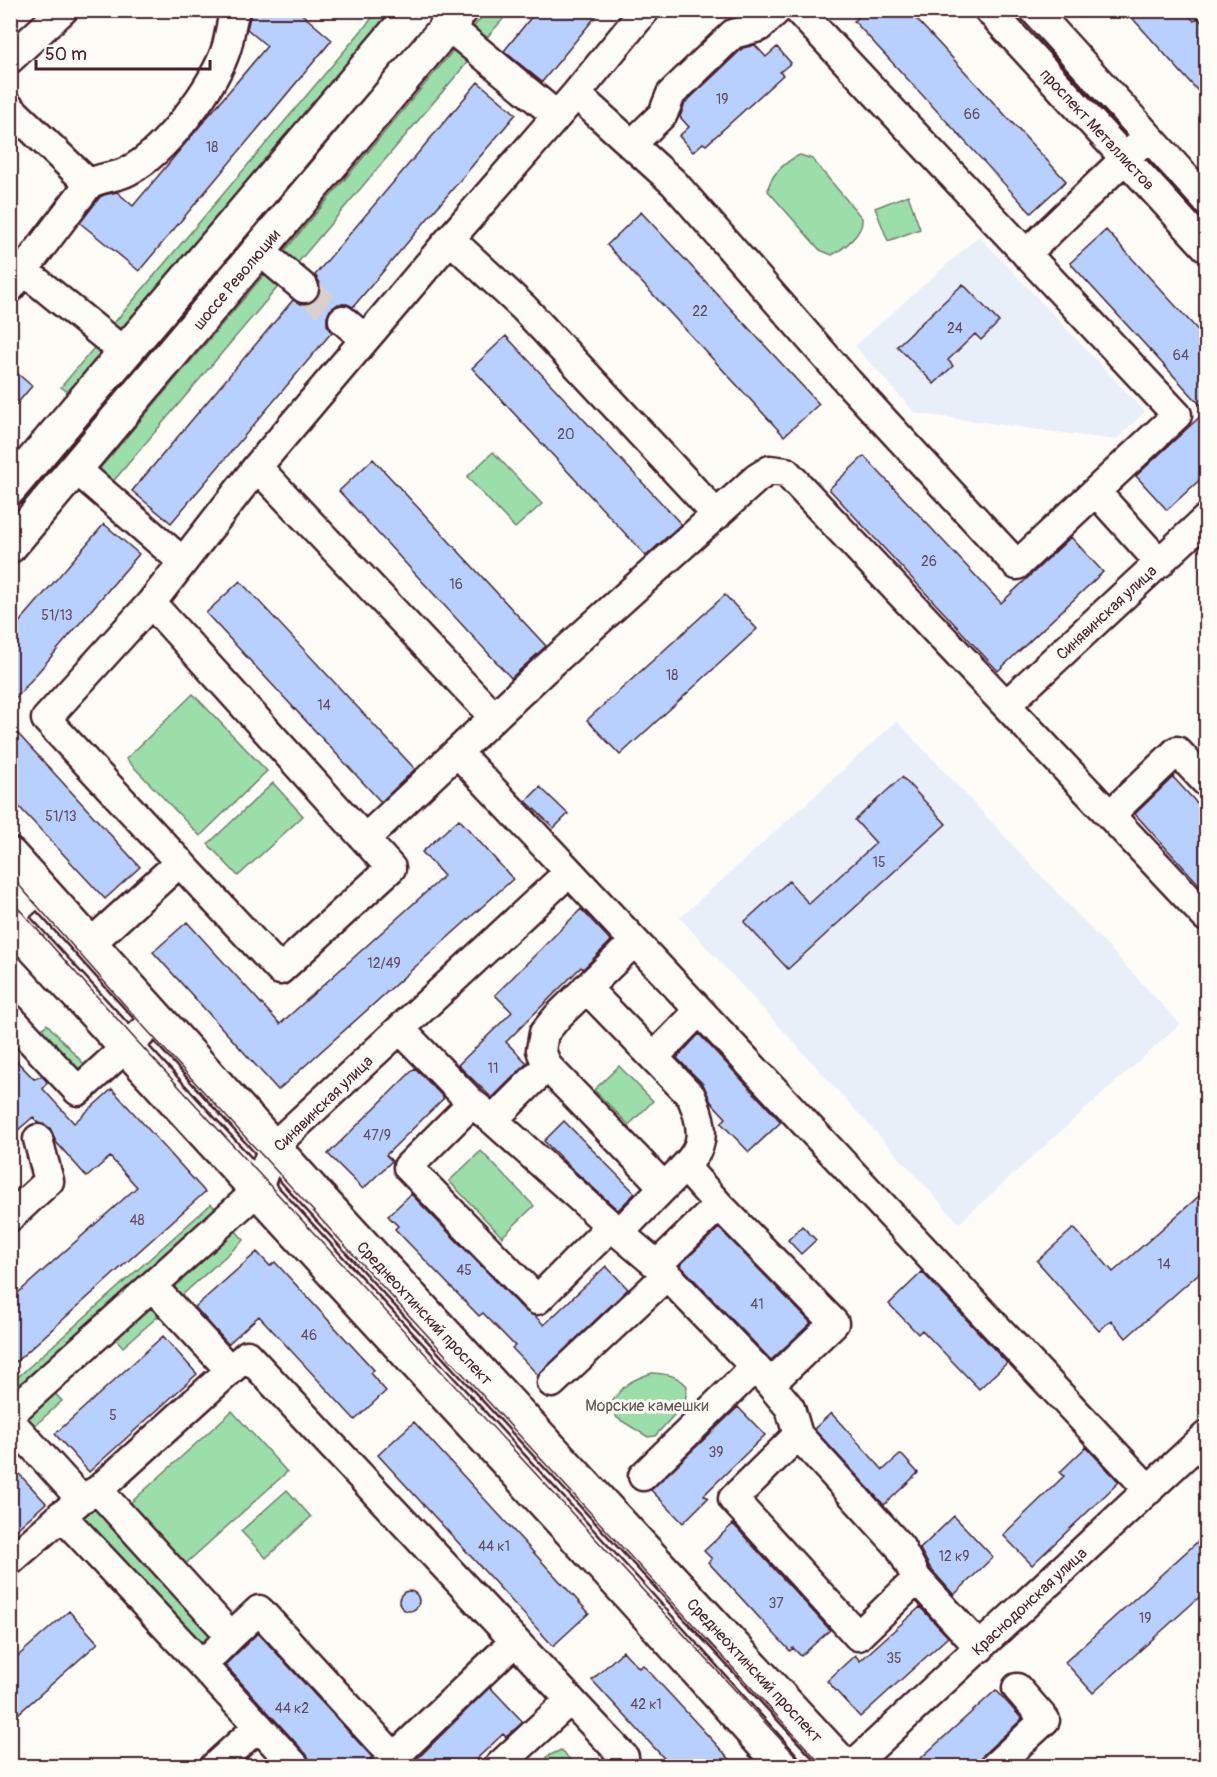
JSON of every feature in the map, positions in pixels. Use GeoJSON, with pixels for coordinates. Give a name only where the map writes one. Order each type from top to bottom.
{"type":"FeatureCollection","features":[{"type":"Feature","properties":{"kind":"main road"},"geometry":{"type":"LineString","coordinates":[[10,488],[415,10]]}},
{"type":"Feature","properties":{"kind":"main road","name":"шоссе Революции"},"geometry":{"type":"LineString","coordinates":[[10,546],[454,18]]}},
{"type":"Feature","properties":{"kind":"main road","name":"Среднеохтинский проспект"},"geometry":{"type":"LineString","coordinates":[[10,855],[273,1147],[844,1767]]}},
{"type":"Feature","properties":{"kind":"main road"},"geometry":{"type":"LineString","coordinates":[[10,921],[634,1600],[783,1767]]}},
{"type":"Feature","properties":{"kind":"street"},"geometry":{"type":"LineString","coordinates":[[10,58],[63,10]]}},
{"type":"Feature","properties":{"kind":"street"},"geometry":{"type":"LineString","coordinates":[[125,353],[17,279],[89,184],[95,180],[127,172],[157,151],[191,111],[216,71],[227,46],[230,24],[236,10]]}},
{"type":"Feature","properties":{"kind":"street"},"geometry":{"type":"LineString","coordinates":[[151,603],[391,868],[280,970],[46,719],[151,603],[256,467],[576,94],[645,10]]}},
{"type":"Feature","properties":{"kind":"street"},"geometry":{"type":"LineString","coordinates":[[631,145],[663,114],[671,93],[733,34],[759,27],[777,10]]}},
{"type":"Feature","properties":{"kind":"street","name":"проспект Металлистов"},"geometry":{"type":"LineString","coordinates":[[989,10],[1206,248]]}},
{"type":"Feature","properties":{"kind":"street","name":"проспект Металлистов"},"geometry":{"type":"LineString","coordinates":[[1034,10],[1206,200]]}},
{"type":"Feature","properties":{"kind":"street"},"geometry":{"type":"LineString","coordinates":[[576,94],[674,183],[848,382],[1017,565],[1177,415],[1026,254],[809,14]]}},
{"type":"Feature","properties":{"kind":"street"},"geometry":{"type":"LineString","coordinates":[[454,18],[557,116]]}},
{"type":"Feature","properties":{"kind":"street"},"geometry":{"type":"LineString","coordinates":[[10,108],[89,184]]}},
{"type":"Feature","properties":{"kind":"street"},"geometry":{"type":"LineString","coordinates":[[1026,254],[1149,136]]}},
{"type":"Feature","properties":{"kind":"street"},"geometry":{"type":"LineString","coordinates":[[450,239],[524,308],[717,515]]}},
{"type":"Feature","properties":{"kind":"street"},"geometry":{"type":"LineString","coordinates":[[260,251],[304,288]]}},
{"type":"Feature","properties":{"kind":"street"},"geometry":{"type":"LineString","coordinates":[[342,320],[365,339]]}},
{"type":"Feature","properties":{"kind":"street"},"geometry":{"type":"LineString","coordinates":[[256,467],[494,717]]}},
{"type":"Feature","properties":{"kind":"street"},"geometry":{"type":"LineString","coordinates":[[76,469],[183,562]]}},
{"type":"Feature","properties":{"kind":"street"},"geometry":{"type":"LineString","coordinates":[[364,839],[494,717],[757,478],[771,470],[786,472],[1206,917]]}},
{"type":"Feature","properties":{"kind":"street"},"geometry":{"type":"LineString","coordinates":[[1096,492],[1160,562]]}},
{"type":"Feature","properties":{"kind":"street","name":"Синявинская улица"},"geometry":{"type":"LineString","coordinates":[[1006,705],[1206,519]]}},
{"type":"Feature","properties":{"kind":"street"},"geometry":{"type":"LineString","coordinates":[[1110,815],[1177,751],[1206,782]]}},
{"type":"Feature","properties":{"kind":"street"},"geometry":{"type":"LineString","coordinates":[[457,752],[1149,1490]]}},
{"type":"Feature","properties":{"kind":"street"},"geometry":{"type":"LineString","coordinates":[[90,944],[180,862]]}},
{"type":"Feature","properties":{"kind":"street","name":"Синявинская улица"},"geometry":{"type":"LineString","coordinates":[[10,1414],[257,1191],[273,1147],[569,872]]}},
{"type":"Feature","properties":{"kind":"street"},"geometry":{"type":"LineString","coordinates":[[10,915],[40,888]]}},
{"type":"Feature","properties":{"kind":"street"},"geometry":{"type":"LineString","coordinates":[[634,942],[558,1016],[544,1033],[541,1050],[547,1065],[664,1187]]}},
{"type":"Feature","properties":{"kind":"street"},"geometry":{"type":"LineString","coordinates":[[547,1065],[408,1167],[537,1300],[685,1167],[698,1151],[702,1136],[699,1116],[691,1096],[586,988]]}},
{"type":"Feature","properties":{"kind":"street"},"geometry":{"type":"LineString","coordinates":[[654,1057],[699,1011]]}},
{"type":"Feature","properties":{"kind":"street"},"geometry":{"type":"LineString","coordinates":[[10,1018],[78,1091],[157,1019]]}},
{"type":"Feature","properties":{"kind":"street"},"geometry":{"type":"LineString","coordinates":[[400,1029],[483,1112],[662,1270],[763,1376],[790,1408],[798,1435],[900,1547],[917,1579],[980,1648]]}},
{"type":"Feature","properties":{"kind":"street"},"geometry":{"type":"LineString","coordinates":[[14,1208],[49,1181],[38,1139]]}},
{"type":"Feature","properties":{"kind":"street"},"geometry":{"type":"LineString","coordinates":[[643,1476],[763,1376],[834,1323],[685,1167]]}},
{"type":"Feature","properties":{"kind":"street"},"geometry":{"type":"LineString","coordinates":[[552,1383],[662,1270],[719,1205]]}},
{"type":"Feature","properties":{"kind":"street"},"geometry":{"type":"LineString","coordinates":[[152,1286],[230,1370]]}},
{"type":"Feature","properties":{"kind":"street"},"geometry":{"type":"LineString","coordinates":[[10,1561],[247,1355],[624,1757],[625,1767]]}},
{"type":"Feature","properties":{"kind":"street"},"geometry":{"type":"LineString","coordinates":[[10,1420],[80,1501],[202,1665],[295,1767]]}},
{"type":"Feature","properties":{"kind":"street"},"geometry":{"type":"LineString","coordinates":[[798,1435],[733,1499],[858,1636],[917,1579]]}},
{"type":"Feature","properties":{"kind":"street","name":"Краснодонская улица"},"geometry":{"type":"LineString","coordinates":[[852,1767],[1206,1436]]}},
{"type":"Feature","properties":{"kind":"street"},"geometry":{"type":"LineString","coordinates":[[80,1501],[231,1636]]}},
{"type":"Feature","properties":{"kind":"street"},"geometry":{"type":"LineString","coordinates":[[202,1665],[259,1610],[390,1762],[515,1641]]}},
{"type":"Feature","properties":{"kind":"street"},"geometry":{"type":"LineString","coordinates":[[995,1767],[1046,1720],[1017,1688]]}},
{"type":"Feature","properties":{"kind":"street"},"geometry":{"type":"LineString","coordinates":[[499,1767],[570,1700]]}},
{"type":"Feature","properties":{"kind":"street"},"geometry":{"type":"LineString","coordinates":[[215,1767],[258,1727]]}},
{"type":"Feature","properties":{"kind":"shaded area"},"geometry":{"type":"Polygon","coordinates":[[[979,236],[1145,412],[1115,440],[915,413],[855,346],[979,236]]]}},
{"type":"Feature","properties":{"kind":"shaded area"},"geometry":{"type":"Polygon","coordinates":[[[897,721],[1180,1024],[959,1223],[680,918],[897,721]]]}},
{"type":"Feature","properties":{"kind":"green space"},"geometry":{"type":"Polygon","coordinates":[[[378,11],[391,11],[116,335],[109,329],[378,11]]]}},
{"type":"Feature","properties":{"kind":"green space"},"geometry":{"type":"Polygon","coordinates":[[[487,11],[510,11],[483,42],[470,31],[487,11]]]}},
{"type":"Feature","properties":{"kind":"green space"},"geometry":{"type":"Polygon","coordinates":[[[457,46],[471,58],[295,266],[281,255],[457,46]]]}},
{"type":"Feature","properties":{"kind":"green space"},"geometry":{"type":"Polygon","coordinates":[[[800,155],[812,159],[862,218],[857,234],[848,244],[832,255],[820,250],[768,191],[771,180],[779,170],[800,155]]]}},
{"type":"Feature","properties":{"kind":"green space"},"geometry":{"type":"Polygon","coordinates":[[[908,195],[920,229],[888,241],[875,208],[908,195]]]}},
{"type":"Feature","properties":{"kind":"green space"},"geometry":{"type":"Polygon","coordinates":[[[268,270],[282,282],[111,484],[97,472],[268,270]]]}},
{"type":"Feature","properties":{"kind":"green space"},"geometry":{"type":"Polygon","coordinates":[[[98,343],[105,349],[68,392],[61,387],[98,343]]]}},
{"type":"Feature","properties":{"kind":"green space"},"geometry":{"type":"Polygon","coordinates":[[[493,452],[542,504],[515,528],[467,477],[493,452]]]}},
{"type":"Feature","properties":{"kind":"green space"},"geometry":{"type":"Polygon","coordinates":[[[193,694],[267,771],[200,836],[126,759],[193,694]]]}},
{"type":"Feature","properties":{"kind":"green space"},"geometry":{"type":"Polygon","coordinates":[[[273,783],[303,816],[238,876],[208,844],[273,783]]]}},
{"type":"Feature","properties":{"kind":"green space"},"geometry":{"type":"Polygon","coordinates":[[[47,1024],[84,1064],[72,1075],[36,1035],[47,1024]]]}},
{"type":"Feature","properties":{"kind":"green space"},"geometry":{"type":"Polygon","coordinates":[[[619,1066],[653,1101],[629,1125],[594,1090],[619,1066]]]}},
{"type":"Feature","properties":{"kind":"green space"},"geometry":{"type":"Polygon","coordinates":[[[481,1151],[534,1206],[502,1237],[449,1181],[481,1151]]]}},
{"type":"Feature","properties":{"kind":"green space"},"geometry":{"type":"Polygon","coordinates":[[[211,1204],[218,1211],[11,1398],[10,1384],[211,1204]]]}},
{"type":"Feature","properties":{"kind":"green space"},"geometry":{"type":"Polygon","coordinates":[[[234,1229],[244,1240],[174,1302],[166,1289],[234,1229]]]}},
{"type":"Feature","properties":{"kind":"green space"},"geometry":{"type":"Polygon","coordinates":[[[152,1302],[164,1311],[123,1347],[114,1337],[152,1302]]]}},
{"type":"Feature","properties":{"kind":"green space","name":"Морские камешки"},"geometry":{"type":"Polygon","coordinates":[[[652,1373],[671,1376],[687,1386],[685,1403],[655,1436],[648,1437],[617,1418],[611,1404],[628,1384],[652,1373]]]}},
{"type":"Feature","properties":{"kind":"green space"},"geometry":{"type":"Polygon","coordinates":[[[53,1391],[62,1401],[30,1430],[24,1417],[53,1391]]]}},
{"type":"Feature","properties":{"kind":"green space"},"geometry":{"type":"Polygon","coordinates":[[[232,1411],[287,1472],[182,1567],[127,1506],[232,1411]]]}},
{"type":"Feature","properties":{"kind":"green space"},"geometry":{"type":"Polygon","coordinates":[[[287,1490],[311,1517],[266,1558],[241,1531],[287,1490]]]}},
{"type":"Feature","properties":{"kind":"green space"},"geometry":{"type":"Polygon","coordinates":[[[99,1503],[225,1637],[204,1657],[77,1523],[99,1503]]]}},
{"type":"Feature","properties":{"kind":"green space"},"geometry":{"type":"Polygon","coordinates":[[[561,1750],[576,1766],[547,1766],[546,1757],[561,1750]]]}},
{"type":"Feature","properties":{"kind":"building"},"geometry":{"type":"Polygon","coordinates":[[[255,10],[297,10],[332,40],[139,271],[80,223],[104,195],[117,192],[133,206],[267,46],[247,29],[250,17],[255,10]]]}},
{"type":"Feature","properties":{"kind":"building"},"geometry":{"type":"Polygon","coordinates":[[[537,10],[601,10],[542,82],[504,51],[537,10]]]}},
{"type":"Feature","properties":{"kind":"building"},"geometry":{"type":"Polygon","coordinates":[[[866,10],[908,10],[1066,181],[1031,213],[854,21],[866,10]]]}},
{"type":"Feature","properties":{"kind":"building"},"geometry":{"type":"Polygon","coordinates":[[[1125,10],[1184,10],[1194,21],[1198,18],[1206,27],[1206,100],[1125,10]]]}},
{"type":"Feature","properties":{"kind":"building"},"geometry":{"type":"Polygon","coordinates":[[[755,45],[766,57],[777,47],[791,63],[780,72],[783,75],[706,145],[703,143],[693,152],[679,136],[689,127],[680,117],[685,103],[743,48],[755,45]]]}},
{"type":"Feature","properties":{"kind":"building"},"geometry":{"type":"Polygon","coordinates":[[[478,82],[516,114],[353,307],[338,304],[330,310],[327,325],[332,332],[171,523],[132,491],[293,300],[301,304],[309,304],[317,298],[320,283],[315,275],[478,82]]]}},
{"type":"Feature","properties":{"kind":"building"},"geometry":{"type":"Polygon","coordinates":[[[641,212],[819,404],[784,436],[607,245],[641,212]]]}},
{"type":"Feature","properties":{"kind":"building"},"geometry":{"type":"Polygon","coordinates":[[[1106,230],[1206,339],[1206,411],[1070,263],[1106,230]]]}},
{"type":"Feature","properties":{"kind":"building"},"geometry":{"type":"Polygon","coordinates":[[[963,284],[999,322],[981,340],[975,334],[948,360],[953,366],[934,384],[897,346],[963,284]]]}},
{"type":"Feature","properties":{"kind":"building"},"geometry":{"type":"Polygon","coordinates":[[[506,336],[681,524],[646,556],[472,368],[506,336]]]}},
{"type":"Feature","properties":{"kind":"building"},"geometry":{"type":"Polygon","coordinates":[[[10,367],[32,386],[10,412],[10,367]]]}},
{"type":"Feature","properties":{"kind":"building"},"geometry":{"type":"Polygon","coordinates":[[[1206,411],[1206,474],[1167,510],[1136,476],[1206,411]]]}},
{"type":"Feature","properties":{"kind":"building"},"geometry":{"type":"Polygon","coordinates":[[[864,456],[1001,603],[1071,537],[1103,572],[998,671],[829,489],[864,456]]]}},
{"type":"Feature","properties":{"kind":"building"},"geometry":{"type":"Polygon","coordinates":[[[373,459],[546,646],[511,678],[339,491],[373,459]]]}},
{"type":"Feature","properties":{"kind":"building"},"geometry":{"type":"Polygon","coordinates":[[[104,524],[139,554],[10,705],[10,633],[104,524]]]}},
{"type":"Feature","properties":{"kind":"building"},"geometry":{"type":"Polygon","coordinates":[[[240,581],[415,769],[381,802],[206,613],[240,581]]]}},
{"type":"Feature","properties":{"kind":"building"},"geometry":{"type":"Polygon","coordinates":[[[725,595],[757,629],[620,755],[587,720],[725,595]]]}},
{"type":"Feature","properties":{"kind":"building"},"geometry":{"type":"Polygon","coordinates":[[[10,725],[140,867],[105,899],[10,797],[10,725]]]}},
{"type":"Feature","properties":{"kind":"building"},"geometry":{"type":"Polygon","coordinates":[[[902,777],[946,824],[788,969],[744,922],[789,881],[809,904],[876,843],[855,820],[902,777]]]}},
{"type":"Feature","properties":{"kind":"building"},"geometry":{"type":"Polygon","coordinates":[[[1173,777],[1206,813],[1206,892],[1135,814],[1173,777]]]}},
{"type":"Feature","properties":{"kind":"building"},"geometry":{"type":"Polygon","coordinates":[[[540,787],[568,814],[554,828],[526,801],[540,787]]]}},
{"type":"Feature","properties":{"kind":"building"},"geometry":{"type":"Polygon","coordinates":[[[459,819],[513,879],[278,1090],[153,952],[187,922],[280,1024],[444,876],[422,852],[459,819]]]}},
{"type":"Feature","properties":{"kind":"building"},"geometry":{"type":"Polygon","coordinates":[[[581,909],[611,941],[583,969],[581,967],[506,1042],[527,1063],[492,1098],[458,1065],[512,1012],[495,995],[581,909]]]}},
{"type":"Feature","properties":{"kind":"building"},"geometry":{"type":"Polygon","coordinates":[[[699,1034],[781,1122],[749,1152],[721,1123],[726,1118],[711,1102],[703,1084],[677,1058],[699,1034]]]}},
{"type":"Feature","properties":{"kind":"building"},"geometry":{"type":"Polygon","coordinates":[[[10,1054],[34,1079],[42,1076],[47,1082],[43,1089],[74,1123],[112,1089],[205,1192],[10,1367],[10,1300],[137,1187],[110,1157],[87,1177],[56,1142],[50,1128],[38,1123],[33,1117],[10,1137],[10,1054]]]}},
{"type":"Feature","properties":{"kind":"building"},"geometry":{"type":"Polygon","coordinates":[[[415,1068],[444,1098],[386,1155],[392,1161],[363,1189],[328,1154],[415,1068]]]}},
{"type":"Feature","properties":{"kind":"building"},"geometry":{"type":"Polygon","coordinates":[[[564,1121],[635,1193],[618,1210],[544,1141],[564,1121]]]}},
{"type":"Feature","properties":{"kind":"building"},"geometry":{"type":"Polygon","coordinates":[[[1206,1190],[1206,1267],[1126,1338],[1111,1320],[1099,1331],[1037,1261],[1074,1228],[1113,1272],[1206,1190]]]}},
{"type":"Feature","properties":{"kind":"building"},"geometry":{"type":"Polygon","coordinates":[[[411,1194],[525,1311],[535,1316],[544,1325],[606,1266],[628,1289],[538,1375],[512,1348],[515,1346],[483,1313],[479,1316],[395,1229],[398,1226],[388,1216],[411,1194]]]}},
{"type":"Feature","properties":{"kind":"building"},"geometry":{"type":"Polygon","coordinates":[[[802,1226],[816,1240],[801,1254],[788,1240],[802,1226]]]}},
{"type":"Feature","properties":{"kind":"building"},"geometry":{"type":"Polygon","coordinates":[[[719,1228],[811,1323],[771,1360],[680,1265],[719,1228]]]}},
{"type":"Feature","properties":{"kind":"building"},"geometry":{"type":"Polygon","coordinates":[[[257,1252],[270,1266],[275,1262],[374,1370],[370,1373],[386,1391],[355,1420],[259,1316],[228,1344],[195,1307],[257,1252]]]}},
{"type":"Feature","properties":{"kind":"building"},"geometry":{"type":"Polygon","coordinates":[[[922,1272],[1007,1363],[979,1389],[922,1330],[918,1334],[889,1304],[922,1272]]]}},
{"type":"Feature","properties":{"kind":"building"},"geometry":{"type":"Polygon","coordinates":[[[163,1336],[197,1374],[89,1472],[55,1434],[163,1336]]]}},
{"type":"Feature","properties":{"kind":"building"},"geometry":{"type":"Polygon","coordinates":[[[738,1407],[765,1435],[704,1495],[708,1498],[683,1523],[651,1490],[738,1407]]]}},
{"type":"Feature","properties":{"kind":"building"},"geometry":{"type":"Polygon","coordinates":[[[831,1413],[883,1470],[901,1454],[918,1473],[884,1505],[814,1429],[831,1413]]]}},
{"type":"Feature","properties":{"kind":"building"},"geometry":{"type":"Polygon","coordinates":[[[414,1422],[589,1613],[553,1646],[378,1455],[414,1422]]]}},
{"type":"Feature","properties":{"kind":"building"},"geometry":{"type":"Polygon","coordinates":[[[1086,1447],[1119,1482],[1032,1565],[1003,1535],[1064,1476],[1060,1472],[1086,1447]]]}},
{"type":"Feature","properties":{"kind":"building"},"geometry":{"type":"Polygon","coordinates":[[[10,1464],[46,1503],[10,1535],[10,1464]]]}},
{"type":"Feature","properties":{"kind":"building"},"geometry":{"type":"Polygon","coordinates":[[[954,1516],[993,1557],[954,1595],[931,1569],[920,1549],[954,1516]]]}},
{"type":"Feature","properties":{"kind":"building"},"geometry":{"type":"Polygon","coordinates":[[[733,1524],[830,1630],[801,1656],[793,1648],[790,1651],[708,1562],[712,1559],[704,1551],[733,1524]]]}},
{"type":"Feature","properties":{"kind":"building"},"geometry":{"type":"Polygon","coordinates":[[[1206,1534],[1206,1591],[1093,1693],[1065,1662],[1206,1534]]]}},
{"type":"Feature","properties":{"kind":"building"},"geometry":{"type":"Polygon","coordinates":[[[409,1591],[416,1594],[419,1601],[416,1608],[409,1611],[402,1608],[399,1601],[402,1594],[409,1591]]]}},
{"type":"Feature","properties":{"kind":"building"},"geometry":{"type":"Polygon","coordinates":[[[920,1607],[948,1637],[860,1717],[827,1681],[855,1655],[860,1661],[920,1607]]]}},
{"type":"Feature","properties":{"kind":"building"},"geometry":{"type":"Polygon","coordinates":[[[69,1611],[98,1643],[10,1721],[10,1663],[69,1611]]]}},
{"type":"Feature","properties":{"kind":"building"},"geometry":{"type":"Polygon","coordinates":[[[258,1633],[372,1757],[362,1767],[313,1767],[307,1755],[225,1665],[258,1633]]]}},
{"type":"Feature","properties":{"kind":"building"},"geometry":{"type":"Polygon","coordinates":[[[623,1651],[639,1668],[643,1665],[737,1767],[672,1767],[592,1680],[623,1651]]]}},
{"type":"Feature","properties":{"kind":"building"},"geometry":{"type":"Polygon","coordinates":[[[490,1687],[523,1722],[506,1737],[503,1734],[468,1767],[409,1767],[490,1687]]]}},
{"type":"Feature","properties":{"kind":"building"},"geometry":{"type":"Polygon","coordinates":[[[996,1690],[1022,1719],[984,1754],[976,1767],[911,1767],[996,1690]]]}},
{"type":"Feature","properties":{"kind":"tunnel"},"geometry":{"type":"LineString","coordinates":[[304,288],[343,320]]}},
{"type":"Feature","properties":{"kind":"tram line"},"geometry":{"type":"LineString","coordinates":[[10,875],[146,1029],[823,1766]]}},
{"type":"Feature","properties":{"kind":"tram line"},"geometry":{"type":"LineString","coordinates":[[10,899],[135,1039],[805,1766]]}}]}
